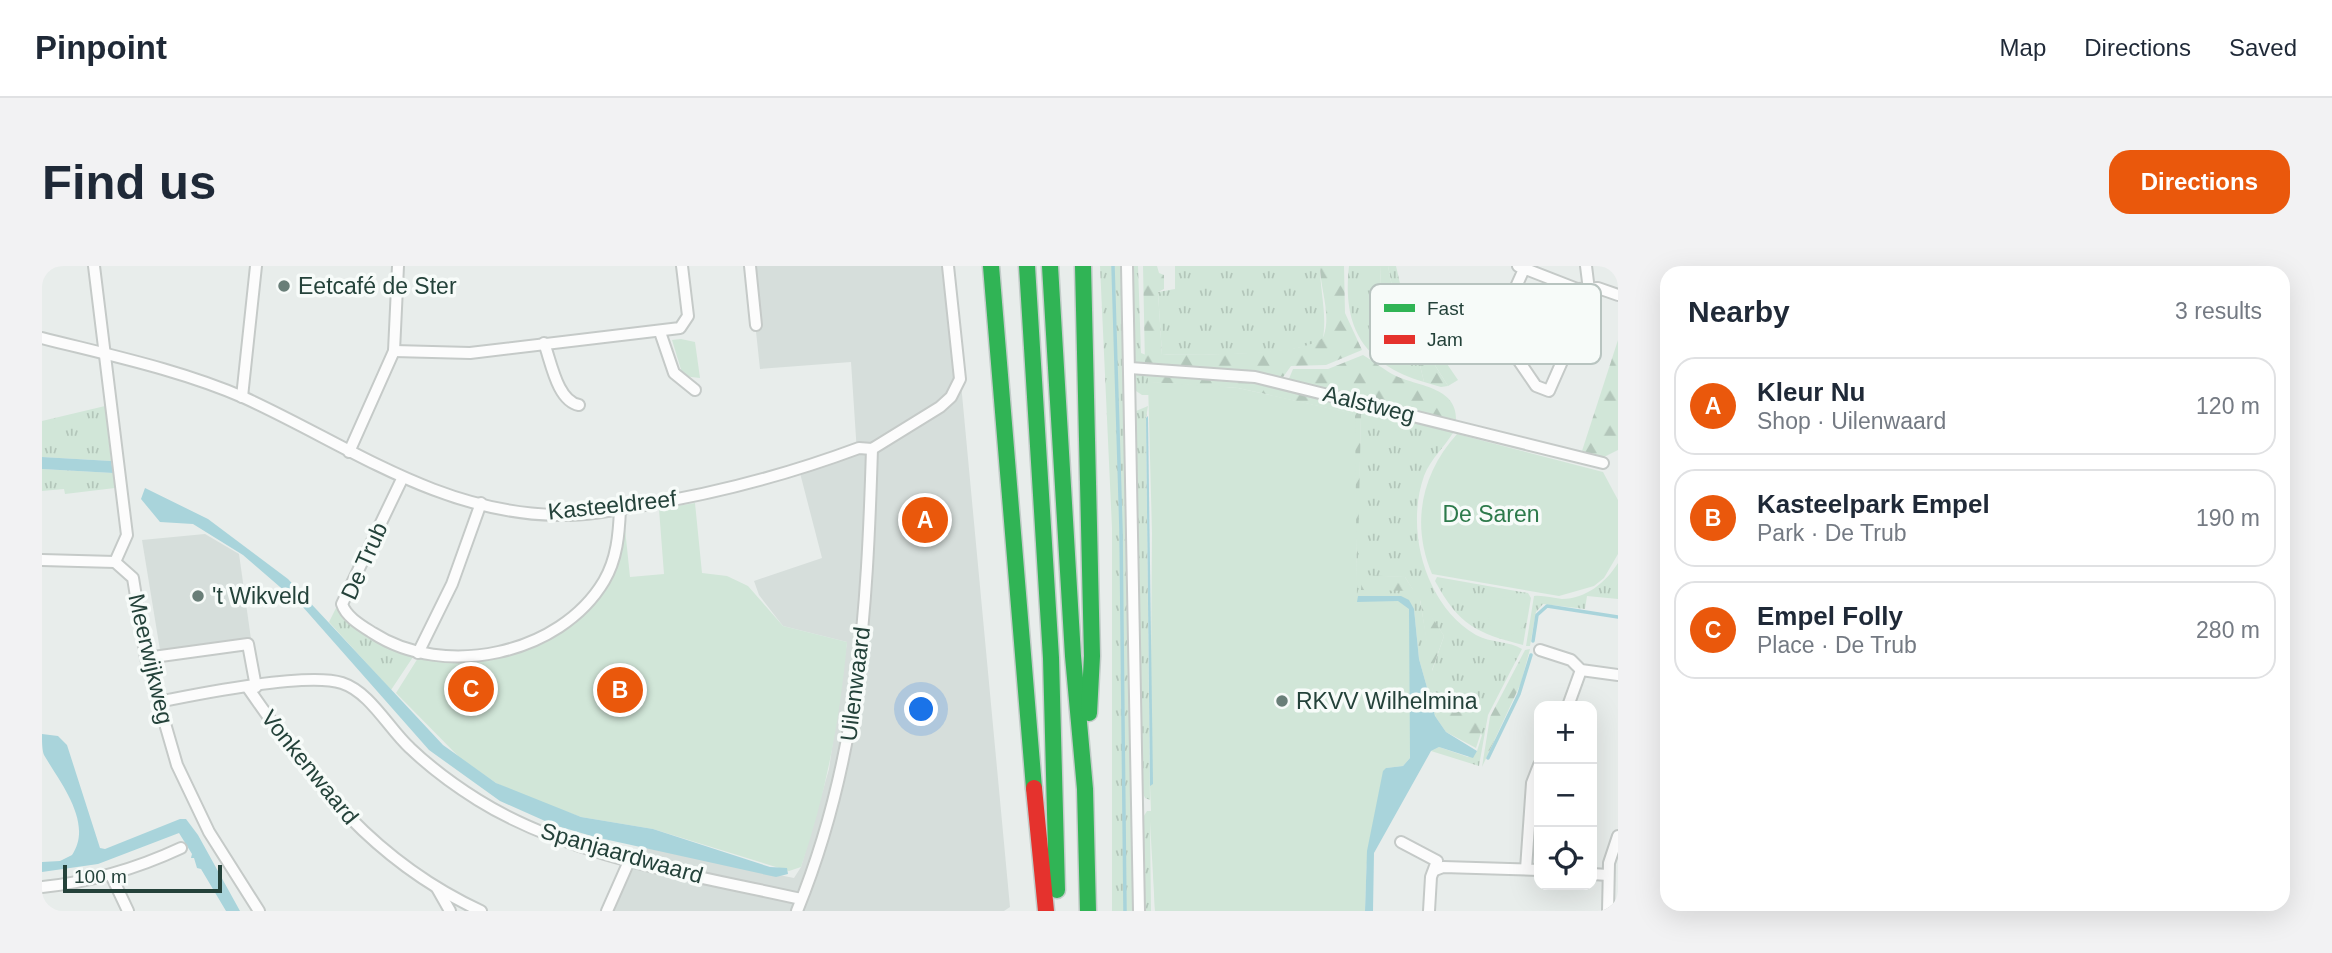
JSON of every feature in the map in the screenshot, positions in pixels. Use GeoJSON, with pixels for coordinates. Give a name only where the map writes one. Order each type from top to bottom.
{"type":"FeatureCollection","features":[{"type":"Feature","properties":{"kind":"highway"},"geometry":{"type":"LineString","coordinates":[[991,266],[1046,911]]}},
{"type":"Feature","properties":{"kind":"highway"},"geometry":{"type":"LineString","coordinates":[[1027,266],[1051,658],[1057,911]]}},
{"type":"Feature","properties":{"kind":"highway"},"geometry":{"type":"LineString","coordinates":[[1050,266],[1073,656],[1085,789],[1088,911]]}},
{"type":"Feature","properties":{"kind":"highway"},"geometry":{"type":"LineString","coordinates":[[1083,266],[1092,656],[1085,789]]}},
{"type":"Feature","properties":{"kind":"street"},"geometry":{"type":"LineString","coordinates":[[42,560],[116,562],[127,535],[94,266]]}},
{"type":"Feature","properties":{"kind":"street"},"geometry":{"type":"LineString","coordinates":[[242,397],[256,266]]}},
{"type":"Feature","properties":{"kind":"street"},"geometry":{"type":"LineString","coordinates":[[349,452],[394,351],[398,266]]}},
{"type":"Feature","properties":{"kind":"street"},"geometry":{"type":"LineString","coordinates":[[394,351],[470,352],[680,328],[688,316],[682,266]]}},
{"type":"Feature","properties":{"kind":"street"},"geometry":{"type":"LineString","coordinates":[[750,266],[756,325]]}},
{"type":"Feature","properties":{"kind":"street","name":"Kasteeldreef"},"geometry":{"type":"LineString","coordinates":[[42,338],[105,354],[242,397],[402,479],[481,503],[557,515],[620,509],[761,482],[859,448],[872,449],[940,407],[951,397],[960,379],[948,266]]}},
{"type":"Feature","properties":{"kind":"street"},"geometry":{"type":"LineString","coordinates":[[1127,266],[1139,911]]}},
{"type":"Feature","properties":{"kind":"street"},"geometry":{"type":"LineString","coordinates":[[1586,266],[1588,284]]}},
{"type":"Feature","properties":{"kind":"street"},"geometry":{"type":"LineString","coordinates":[[1521,268],[1564,284]]}},
{"type":"Feature","properties":{"kind":"street"},"geometry":{"type":"LineString","coordinates":[[1601,289],[1618,295]]}},
{"type":"Feature","properties":{"kind":"street"},"geometry":{"type":"LineString","coordinates":[[660,332],[674,373],[695,390]]}},
{"type":"Feature","properties":{"kind":"street"},"geometry":{"type":"LineString","coordinates":[[544,343],[563,395],[571,404],[579,405]]}},
{"type":"Feature","properties":{"kind":"street"},"geometry":{"type":"LineString","coordinates":[[1521,364],[1536,386],[1549,391],[1561,364]]}},
{"type":"Feature","properties":{"kind":"street","name":"Aalstweg"},"geometry":{"type":"LineString","coordinates":[[1130,368],[1255,377],[1603,463]]}},
{"type":"Feature","properties":{"kind":"street","name":"Uilenwaard"},"geometry":{"type":"LineString","coordinates":[[797,911],[817,857],[850,734],[868,576],[872,449]]}},
{"type":"Feature","properties":{"kind":"street","name":"De Trub"},"geometry":{"type":"LineString","coordinates":[[402,479],[342,604],[360,624],[379,636],[418,653],[452,659],[484,655],[541,636],[566,622],[582,608],[605,580],[620,533],[620,509]]}},
{"type":"Feature","properties":{"kind":"street"},"geometry":{"type":"LineString","coordinates":[[418,653],[452,584],[481,503]]}},
{"type":"Feature","properties":{"kind":"street","name":"Meerwijkweg"},"geometry":{"type":"LineString","coordinates":[[116,562],[133,578],[146,659],[177,765],[209,832],[259,911]]}},
{"type":"Feature","properties":{"kind":"street"},"geometry":{"type":"LineString","coordinates":[[146,659],[248,644],[252,687]]}},
{"type":"Feature","properties":{"kind":"street"},"geometry":{"type":"LineString","coordinates":[[1540,650],[1571,660],[1581,670],[1618,676]]}},
{"type":"Feature","properties":{"kind":"street"},"geometry":{"type":"LineString","coordinates":[[1570,701],[1581,670]]}},
{"type":"Feature","properties":{"kind":"street","name":"Spanjaardwaard"},"geometry":{"type":"LineString","coordinates":[[158,702],[316,678],[348,685],[362,695],[410,749],[478,800],[544,834],[630,859],[802,900]]}},
{"type":"Feature","properties":{"kind":"street","name":"Vonkenwaard"},"geometry":{"type":"LineString","coordinates":[[252,687],[306,769],[351,822],[402,866],[481,911]]}},
{"type":"Feature","properties":{"kind":"street"},"geometry":{"type":"LineString","coordinates":[[1526,869],[1534,778]]}},
{"type":"Feature","properties":{"kind":"street"},"geometry":{"type":"LineString","coordinates":[[1612,906],[1608,875],[1618,836]]}},
{"type":"Feature","properties":{"kind":"street"},"geometry":{"type":"LineString","coordinates":[[1401,842],[1437,861],[1431,877],[1429,911]]}},
{"type":"Feature","properties":{"kind":"street"},"geometry":{"type":"LineString","coordinates":[[42,887],[111,875],[181,848]]}},
{"type":"Feature","properties":{"kind":"street"},"geometry":{"type":"LineString","coordinates":[[607,911],[630,859]]}},
{"type":"Feature","properties":{"kind":"street"},"geometry":{"type":"LineString","coordinates":[[1435,870],[1443,867],[1534,870]]}},
{"type":"Feature","properties":{"kind":"street"},"geometry":{"type":"LineString","coordinates":[[1597,874],[1608,875]]}},
{"type":"Feature","properties":{"kind":"street"},"geometry":{"type":"LineString","coordinates":[[111,875],[128,911]]}},
{"type":"Feature","properties":{"kind":"street"},"geometry":{"type":"LineString","coordinates":[[437,888],[450,911]]}},
{"type":"Feature","properties":{"kind":"shaded area"},"geometry":{"type":"Polygon","coordinates":[[[749,266],[950,266],[1010,907],[1004,911],[612,911],[639,846],[794,878],[801,867],[829,769],[847,642],[783,626],[759,595],[754,581],[822,558],[800,473],[857,453],[851,362],[760,369],[749,266]]]}},
{"type":"Feature","properties":{"kind":"shaded area","name":"'t Wikveld"},"geometry":{"type":"Polygon","coordinates":[[[205,534],[239,554],[251,639],[160,650],[142,540],[205,534]]]}},
{"type":"Feature","properties":{"kind":"green space"},"geometry":{"type":"Polygon","coordinates":[[[1100,266],[1122,266],[1135,911],[1112,911],[1112,528],[1100,266]]]}},
{"type":"Feature","properties":{"kind":"green space"},"geometry":{"type":"Polygon","coordinates":[[[1131,266],[1138,266],[1141,353],[1146,355],[1145,366],[1138,365],[1134,359],[1131,266]]]}},
{"type":"Feature","properties":{"kind":"green space"},"geometry":{"type":"Polygon","coordinates":[[[1143,266],[1157,266],[1159,273],[1164,275],[1164,289],[1158,292],[1162,355],[1276,351],[1316,342],[1324,335],[1326,327],[1320,266],[1344,266],[1345,313],[1362,350],[1326,365],[1291,366],[1281,380],[1220,369],[1145,366],[1143,266]]]}},
{"type":"Feature","properties":{"kind":"green space"},"geometry":{"type":"Polygon","coordinates":[[[1175,266],[1320,266],[1323,338],[1293,349],[1271,352],[1162,355],[1158,292],[1175,289],[1175,266]]]}},
{"type":"Feature","properties":{"kind":"green space"},"geometry":{"type":"Polygon","coordinates":[[[1349,266],[1381,266],[1380,284],[1370,284],[1370,351],[1354,325],[1349,308],[1349,266]]]}},
{"type":"Feature","properties":{"kind":"green space"},"geometry":{"type":"Polygon","coordinates":[[[1381,266],[1388,266],[1392,284],[1380,284],[1381,266]]]}},
{"type":"Feature","properties":{"kind":"green space"},"geometry":{"type":"Polygon","coordinates":[[[1388,266],[1396,266],[1400,284],[1392,284],[1388,266]]]}},
{"type":"Feature","properties":{"kind":"green space"},"geometry":{"type":"Polygon","coordinates":[[[672,340],[695,342],[700,378],[683,376],[672,340]]]}},
{"type":"Feature","properties":{"kind":"green space"},"geometry":{"type":"Polygon","coordinates":[[[1618,340],[1618,450],[1600,459],[1581,454],[1618,340]]]}},
{"type":"Feature","properties":{"kind":"green space"},"geometry":{"type":"Polygon","coordinates":[[[1363,355],[1370,359],[1370,364],[1377,364],[1396,376],[1445,395],[1455,411],[1456,423],[1288,381],[1293,369],[1328,369],[1363,355]]]}},
{"type":"Feature","properties":{"kind":"green space"},"geometry":{"type":"Polygon","coordinates":[[[1420,364],[1424,382],[1403,374],[1386,365],[1420,364]]]}},
{"type":"Feature","properties":{"kind":"green space"},"geometry":{"type":"Polygon","coordinates":[[[1420,364],[1434,364],[1448,386],[1441,387],[1424,382],[1420,364]]]}},
{"type":"Feature","properties":{"kind":"green space"},"geometry":{"type":"Polygon","coordinates":[[[1434,364],[1447,364],[1458,380],[1448,386],[1434,364]]]}},
{"type":"Feature","properties":{"kind":"green space"},"geometry":{"type":"Polygon","coordinates":[[[1147,371],[1149,382],[1219,386],[1355,414],[1356,586],[1361,415],[1365,406],[1454,431],[1427,470],[1419,497],[1417,519],[1424,564],[1432,586],[1458,622],[1482,638],[1522,649],[1488,715],[1479,766],[1431,751],[1439,747],[1468,757],[1477,751],[1482,735],[1446,700],[1435,716],[1419,659],[1414,609],[1364,878],[1365,911],[1294,614],[1175,395],[1142,395],[1136,391],[1135,375],[1147,371]],[[1362,576],[1362,590],[1413,590],[1405,577],[1362,576]],[[1420,600],[1432,671],[1444,636],[1420,600]]]}},
{"type":"Feature","properties":{"kind":"green space"},"geometry":{"type":"Polygon","coordinates":[[[1147,371],[1221,375],[1365,406],[1361,415],[1357,597],[1354,414],[1238,388],[1148,382],[1147,371]]]}},
{"type":"Feature","properties":{"kind":"green space","name":"RKVV Wilhelmina"},"geometry":{"type":"Polygon","coordinates":[[[1148,382],[1238,388],[1355,414],[1357,599],[1404,603],[1410,627],[1411,649],[1410,758],[1403,766],[1386,768],[1367,851],[1365,911],[1155,911],[1150,786],[1152,533],[1148,382]]]}},
{"type":"Feature","properties":{"kind":"green space"},"geometry":{"type":"Polygon","coordinates":[[[105,406],[111,461],[42,457],[42,421],[105,406]]]}},
{"type":"Feature","properties":{"kind":"green space"},"geometry":{"type":"Polygon","coordinates":[[[1148,406],[1150,800],[1145,798],[1142,791],[1136,411],[1148,406]]]}},
{"type":"Feature","properties":{"kind":"green space","name":"De Saren"},"geometry":{"type":"Polygon","coordinates":[[[1457,434],[1603,472],[1618,500],[1618,554],[1604,578],[1594,586],[1559,596],[1432,574],[1422,537],[1423,500],[1435,466],[1457,434]]]}},
{"type":"Feature","properties":{"kind":"green space"},"geometry":{"type":"Polygon","coordinates":[[[42,469],[113,473],[115,488],[65,494],[64,489],[42,491],[42,469]]]}},
{"type":"Feature","properties":{"kind":"green space"},"geometry":{"type":"Polygon","coordinates":[[[695,503],[702,573],[727,576],[748,586],[783,626],[847,642],[836,728],[818,812],[801,867],[789,871],[653,829],[581,817],[528,798],[496,783],[460,758],[396,693],[418,658],[444,662],[499,657],[526,650],[552,638],[574,623],[594,604],[613,573],[620,551],[624,519],[630,577],[664,574],[659,509],[695,503]]]}},
{"type":"Feature","properties":{"kind":"green space"},"geometry":{"type":"Polygon","coordinates":[[[1618,563],[1618,599],[1587,596],[1585,609],[1543,604],[1536,612],[1530,646],[1526,646],[1534,596],[1562,599],[1587,593],[1608,577],[1618,563]]]}},
{"type":"Feature","properties":{"kind":"green space"},"geometry":{"type":"Polygon","coordinates":[[[1362,575],[1405,577],[1414,591],[1361,590],[1362,575]]]}},
{"type":"Feature","properties":{"kind":"green space"},"geometry":{"type":"Polygon","coordinates":[[[1437,577],[1528,593],[1531,598],[1523,645],[1493,636],[1470,625],[1452,608],[1435,581],[1437,577]]]}},
{"type":"Feature","properties":{"kind":"green space"},"geometry":{"type":"Polygon","coordinates":[[[1507,597],[1520,603],[1526,616],[1520,629],[1507,635],[1494,629],[1488,616],[1494,603],[1507,597]]]}},
{"type":"Feature","properties":{"kind":"green space"},"geometry":{"type":"Polygon","coordinates":[[[1420,598],[1444,636],[1431,673],[1420,598]]]}},
{"type":"Feature","properties":{"kind":"green space"},"geometry":{"type":"Polygon","coordinates":[[[336,608],[379,642],[413,657],[391,690],[329,622],[336,608]]]}},
{"type":"Feature","properties":{"kind":"green space"},"geometry":{"type":"Polygon","coordinates":[[[1530,649],[1521,683],[1482,767],[1490,717],[1525,650],[1530,649]]]}},
{"type":"Feature","properties":{"kind":"green space"},"geometry":{"type":"Polygon","coordinates":[[[1446,700],[1487,714],[1476,748],[1446,732],[1435,716],[1446,700]]]}},
{"type":"Feature","properties":{"kind":"green space"},"geometry":{"type":"Polygon","coordinates":[[[1147,811],[1158,811],[1155,911],[1150,822],[1151,911],[1143,911],[1142,819],[1147,811]]]}},
{"type":"Feature","properties":{"kind":"water"},"geometry":{"type":"Polygon","coordinates":[[[1148,416],[1153,784],[1150,786],[1146,418],[1148,416]]]}},
{"type":"Feature","properties":{"kind":"water"},"geometry":{"type":"Polygon","coordinates":[[[42,457],[111,461],[113,473],[42,469],[42,457]]]}},
{"type":"Feature","properties":{"kind":"water"},"geometry":{"type":"Polygon","coordinates":[[[145,488],[208,519],[288,579],[443,745],[496,783],[581,817],[653,829],[770,867],[787,868],[788,874],[776,877],[595,837],[554,825],[500,801],[429,750],[302,606],[243,555],[193,524],[160,522],[141,499],[145,488]]]}},
{"type":"Feature","properties":{"kind":"water"},"geometry":{"type":"Polygon","coordinates":[[[1358,596],[1401,596],[1409,600],[1414,609],[1419,659],[1435,716],[1446,732],[1477,751],[1473,758],[1439,747],[1431,751],[1374,853],[1373,911],[1365,911],[1367,851],[1383,771],[1386,768],[1403,766],[1410,758],[1409,609],[1398,601],[1357,602],[1358,596]]]}},
{"type":"Feature","properties":{"kind":"water"},"geometry":{"type":"Polygon","coordinates":[[[42,734],[58,736],[67,745],[100,848],[105,849],[186,819],[198,835],[240,911],[226,911],[201,869],[197,868],[179,833],[98,864],[42,872],[42,862],[60,861],[72,855],[78,843],[79,830],[72,803],[44,755],[42,734]]]}},
{"type":"Feature","properties":{"kind":"waterway"},"geometry":{"type":"LineString","coordinates":[[1113,266],[1121,530],[1125,911]]}},
{"type":"Feature","properties":{"kind":"waterway"},"geometry":{"type":"LineString","coordinates":[[1533,641],[1537,615],[1547,606],[1618,617]]}},
{"type":"Feature","properties":{"kind":"waterway"},"geometry":{"type":"LineString","coordinates":[[1488,758],[1519,694],[1531,655]]}},
{"type":"Feature","properties":{"kind":"traffic: fast"},"geometry":{"type":"LineString","coordinates":[[991,266],[1034,788]]}},
{"type":"Feature","properties":{"kind":"traffic: fast"},"geometry":{"type":"LineString","coordinates":[[1027,266],[1051,658],[1057,890]]}},
{"type":"Feature","properties":{"kind":"traffic: fast"},"geometry":{"type":"LineString","coordinates":[[1050,266],[1073,656],[1085,789],[1088,911]]}},
{"type":"Feature","properties":{"kind":"traffic: fast"},"geometry":{"type":"LineString","coordinates":[[1083,266],[1092,656],[1089,713]]}},
{"type":"Feature","properties":{"kind":"traffic: jam"},"geometry":{"type":"LineString","coordinates":[[1034,788],[1046,911]]}},
{"type":"Feature","properties":{"kind":"place","name":"Eetcafé de Ster"},"geometry":{"type":"Point","coordinates":[284,286]}},
{"type":"Feature","properties":{"kind":"place","name":"Kleur Nu"},"geometry":{"type":"Point","coordinates":[925,520]}},
{"type":"Feature","properties":{"kind":"place","name":"'t Wikveld"},"geometry":{"type":"Point","coordinates":[198,596]}},
{"type":"Feature","properties":{"kind":"place","name":"Empel Folly"},"geometry":{"type":"Point","coordinates":[471,689]}},
{"type":"Feature","properties":{"kind":"place","name":"Kasteelpark Empel"},"geometry":{"type":"Point","coordinates":[620,690]}},
{"type":"Feature","properties":{"kind":"place","name":"RKVV Wilhelmina"},"geometry":{"type":"Point","coordinates":[1282,701]}}]}
